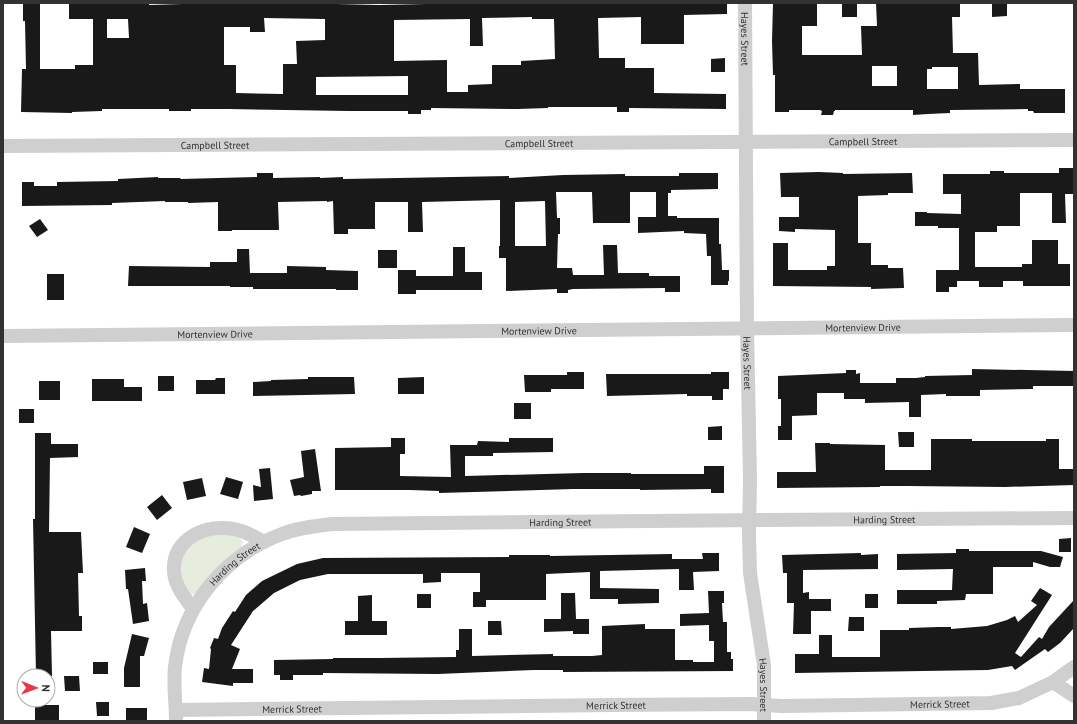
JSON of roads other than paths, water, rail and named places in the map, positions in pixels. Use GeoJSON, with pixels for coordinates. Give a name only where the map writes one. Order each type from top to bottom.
{"type":"FeatureCollection","features":[{"type":"Feature","properties":{"kind":"street","name":"Hayes Street"},"geometry":{"type":"LineString","coordinates":[[744,3],[750,573],[764,665],[764,721]]}},
{"type":"Feature","properties":{"kind":"street","name":"Campbell Street"},"geometry":{"type":"LineString","coordinates":[[3,146],[1074,140]]}},
{"type":"Feature","properties":{"kind":"street","name":"Mortenview Drive"},"geometry":{"type":"LineString","coordinates":[[3,336],[1074,325]]}},
{"type":"Feature","properties":{"kind":"street","name":"Harding Street"},"geometry":{"type":"LineString","coordinates":[[176,716],[174,686],[175,666],[184,629],[193,609],[221,572],[235,560],[264,542],[282,534],[305,528],[332,524],[1074,518]]}},
{"type":"Feature","properties":{"kind":"street"},"geometry":{"type":"LineString","coordinates":[[193,609],[180,590],[174,573],[175,558],[181,545],[192,536],[208,528],[226,528],[244,532],[264,542]]}},
{"type":"Feature","properties":{"kind":"street","name":"Merrick Street"},"geometry":{"type":"LineString","coordinates":[[176,716],[611,705],[981,704],[1019,698],[1053,682],[1074,667]]}},
{"type":"Feature","properties":{"kind":"street"},"geometry":{"type":"LineString","coordinates":[[1053,682],[1074,696]]}}]}
